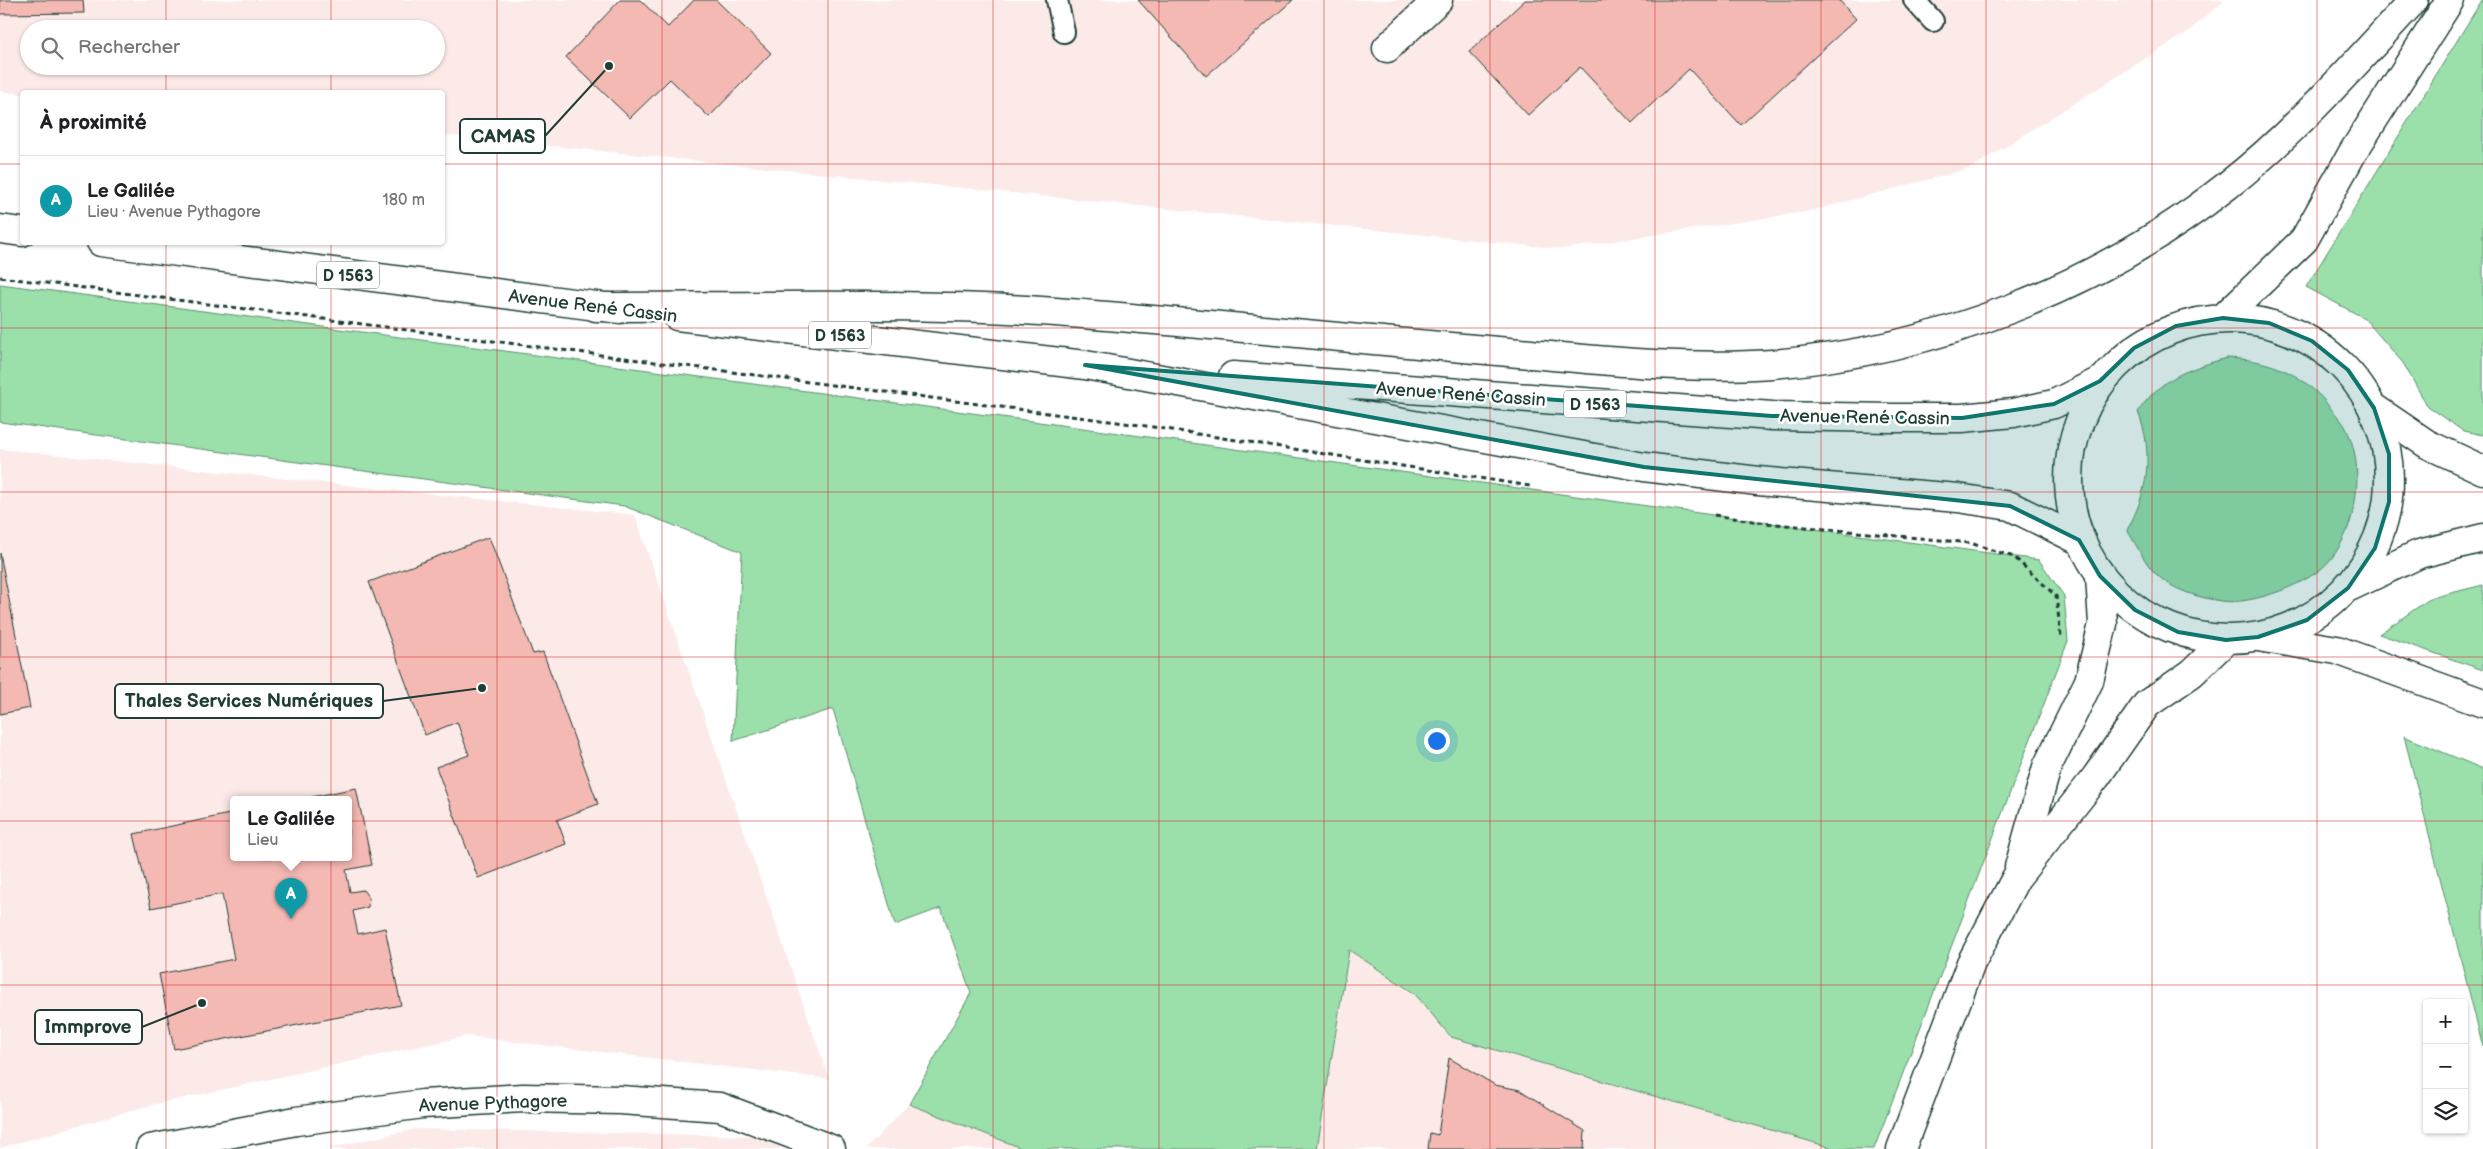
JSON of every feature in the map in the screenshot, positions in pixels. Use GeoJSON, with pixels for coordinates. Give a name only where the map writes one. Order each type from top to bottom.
{"type":"FeatureCollection","features":[{"type":"Feature","properties":{"kind":"main road"},"geometry":{"type":"LineString","coordinates":[[1388,48],[1438,0]]}},
{"type":"Feature","properties":{"kind":"main road"},"geometry":{"type":"LineString","coordinates":[[596,307],[949,307],[1087,314],[1650,365],[1769,364],[1836,356],[1914,338],[1991,317],[2063,288],[2152,239],[2226,186],[2291,131],[2414,0]]}},
{"type":"Feature","properties":{"kind":"main road"},"geometry":{"type":"LineString","coordinates":[[2223,318],[2304,240],[2353,152],[2450,0]]}},
{"type":"Feature","properties":{"kind":"main road"},"geometry":{"type":"LineString","coordinates":[[0,229],[20,232]]}},
{"type":"Feature","properties":{"kind":"main road","name":"Avenue René Cassin"},"geometry":{"type":"LineString","coordinates":[[125,245],[596,307],[1085,365],[1663,409],[1772,416],[1962,418],[2013,414],[2054,404],[2100,381]]}},
{"type":"Feature","properties":{"kind":"main road"},"geometry":{"type":"LineString","coordinates":[[2348,588],[2375,548],[2388,502],[2388,454],[2374,408],[2348,370],[2312,341],[2269,323],[2223,318],[2176,326],[2134,348],[2100,381],[2075,430],[2067,485],[2079,540],[2100,576],[2135,610],[2178,632],[2226,640],[2258,637],[2307,620],[2348,588],[2419,554],[2483,538]]}},
{"type":"Feature","properties":{"kind":"main road","name":"Avenue René Cassin"},"geometry":{"type":"LineString","coordinates":[[1085,365],[1644,467],[1758,482],[1958,498],[2010,506],[2079,540]]}},
{"type":"Feature","properties":{"kind":"main road"},"geometry":{"type":"LineString","coordinates":[[2374,408],[2427,444],[2483,470]]}},
{"type":"Feature","properties":{"kind":"main road"},"geometry":{"type":"LineString","coordinates":[[2016,878],[2047,767],[2089,681],[2103,624],[2100,576]]}},
{"type":"Feature","properties":{"kind":"main road"},"geometry":{"type":"LineString","coordinates":[[2258,637],[2337,650],[2483,703]]}},
{"type":"Feature","properties":{"kind":"main road"},"geometry":{"type":"LineString","coordinates":[[1901,1149],[1971,963],[2016,878],[2096,777],[2147,704],[2192,673],[2226,640]]}},
{"type":"Feature","properties":{"kind":"main road","name":"Avenue Pythagore"},"geometry":{"type":"LineString","coordinates":[[150,1149],[296,1121],[423,1104],[523,1098],[620,1100],[720,1107],[831,1149]]}},
{"type":"Feature","properties":{"kind":"lane"},"geometry":{"type":"LineString","coordinates":[[1057,0],[1064,32]]}},
{"type":"Feature","properties":{"kind":"lane"},"geometry":{"type":"LineString","coordinates":[[1914,0],[1933,21]]}},
{"type":"Feature","properties":{"kind":"path"},"geometry":{"type":"LineString","coordinates":[[0,277],[1130,424],[1533,486]]}},
{"type":"Feature","properties":{"kind":"path"},"geometry":{"type":"LineString","coordinates":[[1708,514],[1766,523],[1970,543],[2014,556],[2056,596],[2061,639]]}},
{"type":"Feature","properties":{"kind":"highlighted area"},"geometry":{"type":"Polygon","coordinates":[[[2223,318],[2269,323],[2312,341],[2348,370],[2374,408],[2389,454],[2389,502],[2375,548],[2348,588],[2307,620],[2258,637],[2226,640],[2178,632],[2135,610],[2100,576],[2079,540],[2010,506],[1644,467],[1085,365],[1772,416],[1962,418],[2054,404],[2100,381],[2134,348],[2176,326],[2223,318]]]}},
{"type":"Feature","properties":{"kind":"shaded area"},"geometry":{"type":"Polygon","coordinates":[[[0,0],[2225,0],[2188,32],[1971,168],[1811,211],[1562,249],[445,135],[445,90],[20,90],[20,94],[0,91],[0,0]]]}},
{"type":"Feature","properties":{"kind":"shaded area"},"geometry":{"type":"Polygon","coordinates":[[[0,449],[635,515],[829,1079],[467,1036],[143,1107],[0,1148],[0,449]]]}},
{"type":"Feature","properties":{"kind":"shaded area"},"geometry":{"type":"Polygon","coordinates":[[[1349,950],[1414,993],[1451,1037],[1836,1149],[1317,1149],[1349,950]]]}},
{"type":"Feature","properties":{"kind":"shaded area"},"geometry":{"type":"Polygon","coordinates":[[[909,1104],[1024,1149],[866,1149],[909,1104]]]}},
{"type":"Feature","properties":{"kind":"shaded area"},"geometry":{"type":"Polygon","coordinates":[[[416,1129],[759,1136],[782,1149],[325,1149],[416,1129]]]}},
{"type":"Feature","properties":{"kind":"green space"},"geometry":{"type":"Polygon","coordinates":[[[2482,0],[2483,435],[2463,431],[2428,407],[2403,363],[2364,318],[2306,287],[2482,0]]]}},
{"type":"Feature","properties":{"kind":"green space"},"geometry":{"type":"Polygon","coordinates":[[[0,284],[1032,421],[2039,560],[2064,596],[2068,641],[1874,1149],[1836,1149],[1451,1037],[1414,993],[1349,950],[1317,1149],[1024,1149],[909,1104],[971,993],[941,908],[895,925],[833,709],[733,741],[742,552],[624,506],[0,422],[0,284]]]}},
{"type":"Feature","properties":{"kind":"green space"},"geometry":{"type":"Polygon","coordinates":[[[2226,358],[2256,361],[2269,365],[2295,376],[2307,384],[2345,426],[2352,442],[2357,476],[2353,512],[2348,529],[2331,559],[2322,568],[2296,584],[2264,596],[2234,602],[2213,600],[2195,595],[2178,589],[2162,580],[2140,553],[2127,530],[2140,502],[2146,472],[2146,442],[2138,412],[2156,390],[2176,376],[2226,358]]]}},
{"type":"Feature","properties":{"kind":"green space"},"geometry":{"type":"Polygon","coordinates":[[[2483,585],[2483,670],[2379,634],[2431,598],[2483,585]]]}},
{"type":"Feature","properties":{"kind":"green space"},"geometry":{"type":"Polygon","coordinates":[[[2404,736],[2483,769],[2483,1047],[2404,736]]]}},
{"type":"Feature","properties":{"kind":"building"},"geometry":{"type":"Polygon","coordinates":[[[0,0],[83,0],[84,13],[0,14],[0,0]]]}},
{"type":"Feature","properties":{"kind":"building"},"geometry":{"type":"Polygon","coordinates":[[[620,0],[640,0],[668,27],[694,0],[716,0],[771,53],[709,117],[670,79],[630,118],[566,57],[620,0]]]}},
{"type":"Feature","properties":{"kind":"building"},"geometry":{"type":"Polygon","coordinates":[[[1138,0],[1293,0],[1206,76],[1138,0]]]}},
{"type":"Feature","properties":{"kind":"building"},"geometry":{"type":"Polygon","coordinates":[[[1525,0],[1839,0],[1856,19],[1741,125],[1689,69],[1632,123],[1580,67],[1528,115],[1469,52],[1525,0]]]}},
{"type":"Feature","properties":{"kind":"building"},"geometry":{"type":"Polygon","coordinates":[[[489,537],[533,654],[543,652],[598,804],[557,820],[566,844],[478,878],[436,767],[469,755],[457,722],[425,735],[369,582],[489,537]]]}},
{"type":"Feature","properties":{"kind":"building"},"geometry":{"type":"Polygon","coordinates":[[[0,553],[30,708],[0,714],[0,553]]]}},
{"type":"Feature","properties":{"kind":"building"},"geometry":{"type":"Polygon","coordinates":[[[356,788],[372,865],[346,870],[350,892],[363,890],[369,898],[368,907],[353,911],[358,934],[385,928],[401,1005],[174,1049],[159,974],[234,959],[222,894],[151,908],[134,834],[230,814],[230,861],[352,861],[352,796],[317,796],[356,788]]]}},
{"type":"Feature","properties":{"kind":"building"},"geometry":{"type":"Polygon","coordinates":[[[1449,1058],[1495,1085],[1520,1090],[1585,1131],[1584,1149],[1428,1149],[1430,1133],[1438,1135],[1449,1058]]]}},
{"type":"Feature","properties":{"kind":"place","name":"CAMAS"},"geometry":{"type":"Point","coordinates":[609,66]}},
{"type":"Feature","properties":{"kind":"place","name":"Thales Services Numériques"},"geometry":{"type":"Point","coordinates":[482,688]}},
{"type":"Feature","properties":{"kind":"place","name":"Le Galilée"},"geometry":{"type":"Point","coordinates":[291,919]}},
{"type":"Feature","properties":{"kind":"place","name":"Immprove"},"geometry":{"type":"Point","coordinates":[202,1003]}}]}
